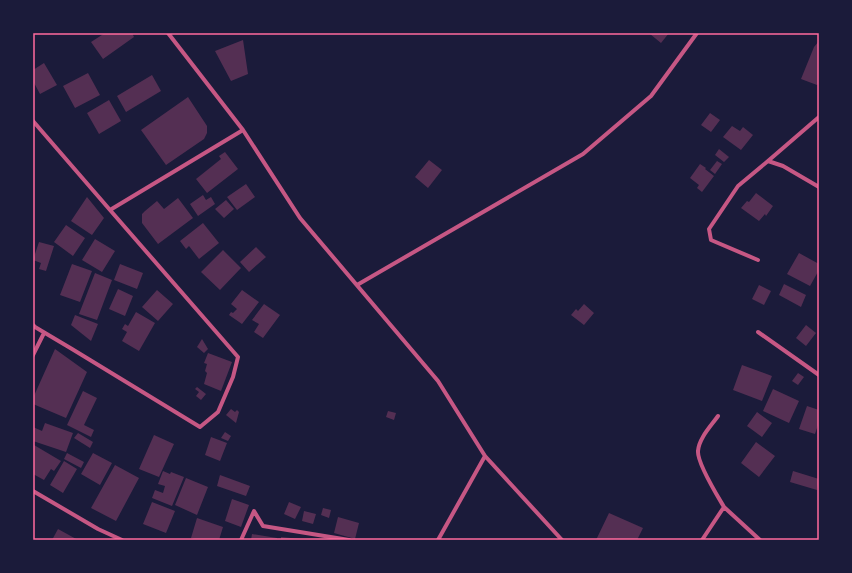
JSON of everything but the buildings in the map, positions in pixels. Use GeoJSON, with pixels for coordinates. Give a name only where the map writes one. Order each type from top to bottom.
{"type":"FeatureCollection","features":[{"type":"Feature","properties":{"kind":"street"},"geometry":{"type":"LineString","coordinates":[[168,33],[243,130],[300,218],[438,381],[485,456],[562,540]]}},
{"type":"Feature","properties":{"kind":"street"},"geometry":{"type":"LineString","coordinates":[[357,285],[583,154],[651,96],[697,33]]}},
{"type":"Feature","properties":{"kind":"street"},"geometry":{"type":"LineString","coordinates":[[758,260],[711,240],[709,229],[738,186],[819,117]]}},
{"type":"Feature","properties":{"kind":"street"},"geometry":{"type":"LineString","coordinates":[[33,121],[238,357],[233,377],[218,412],[200,427],[33,325]]}},
{"type":"Feature","properties":{"kind":"street"},"geometry":{"type":"LineString","coordinates":[[110,210],[243,130]]}},
{"type":"Feature","properties":{"kind":"street"},"geometry":{"type":"LineString","coordinates":[[768,161],[783,166],[819,187]]}},
{"type":"Feature","properties":{"kind":"street"},"geometry":{"type":"LineString","coordinates":[[758,332],[819,375]]}},
{"type":"Feature","properties":{"kind":"street"},"geometry":{"type":"LineString","coordinates":[[33,355],[44,333]]}},
{"type":"Feature","properties":{"kind":"street"},"geometry":{"type":"LineString","coordinates":[[718,416],[703,438],[698,452],[703,469],[724,507],[760,540]]}},
{"type":"Feature","properties":{"kind":"street"},"geometry":{"type":"LineString","coordinates":[[438,540],[485,456]]}},
{"type":"Feature","properties":{"kind":"street"},"geometry":{"type":"LineString","coordinates":[[33,490],[98,529],[122,540]]}},
{"type":"Feature","properties":{"kind":"street"},"geometry":{"type":"LineString","coordinates":[[702,540],[724,507]]}},
{"type":"Feature","properties":{"kind":"street"},"geometry":{"type":"LineString","coordinates":[[241,540],[254,511],[263,526],[349,540]]}}]}
